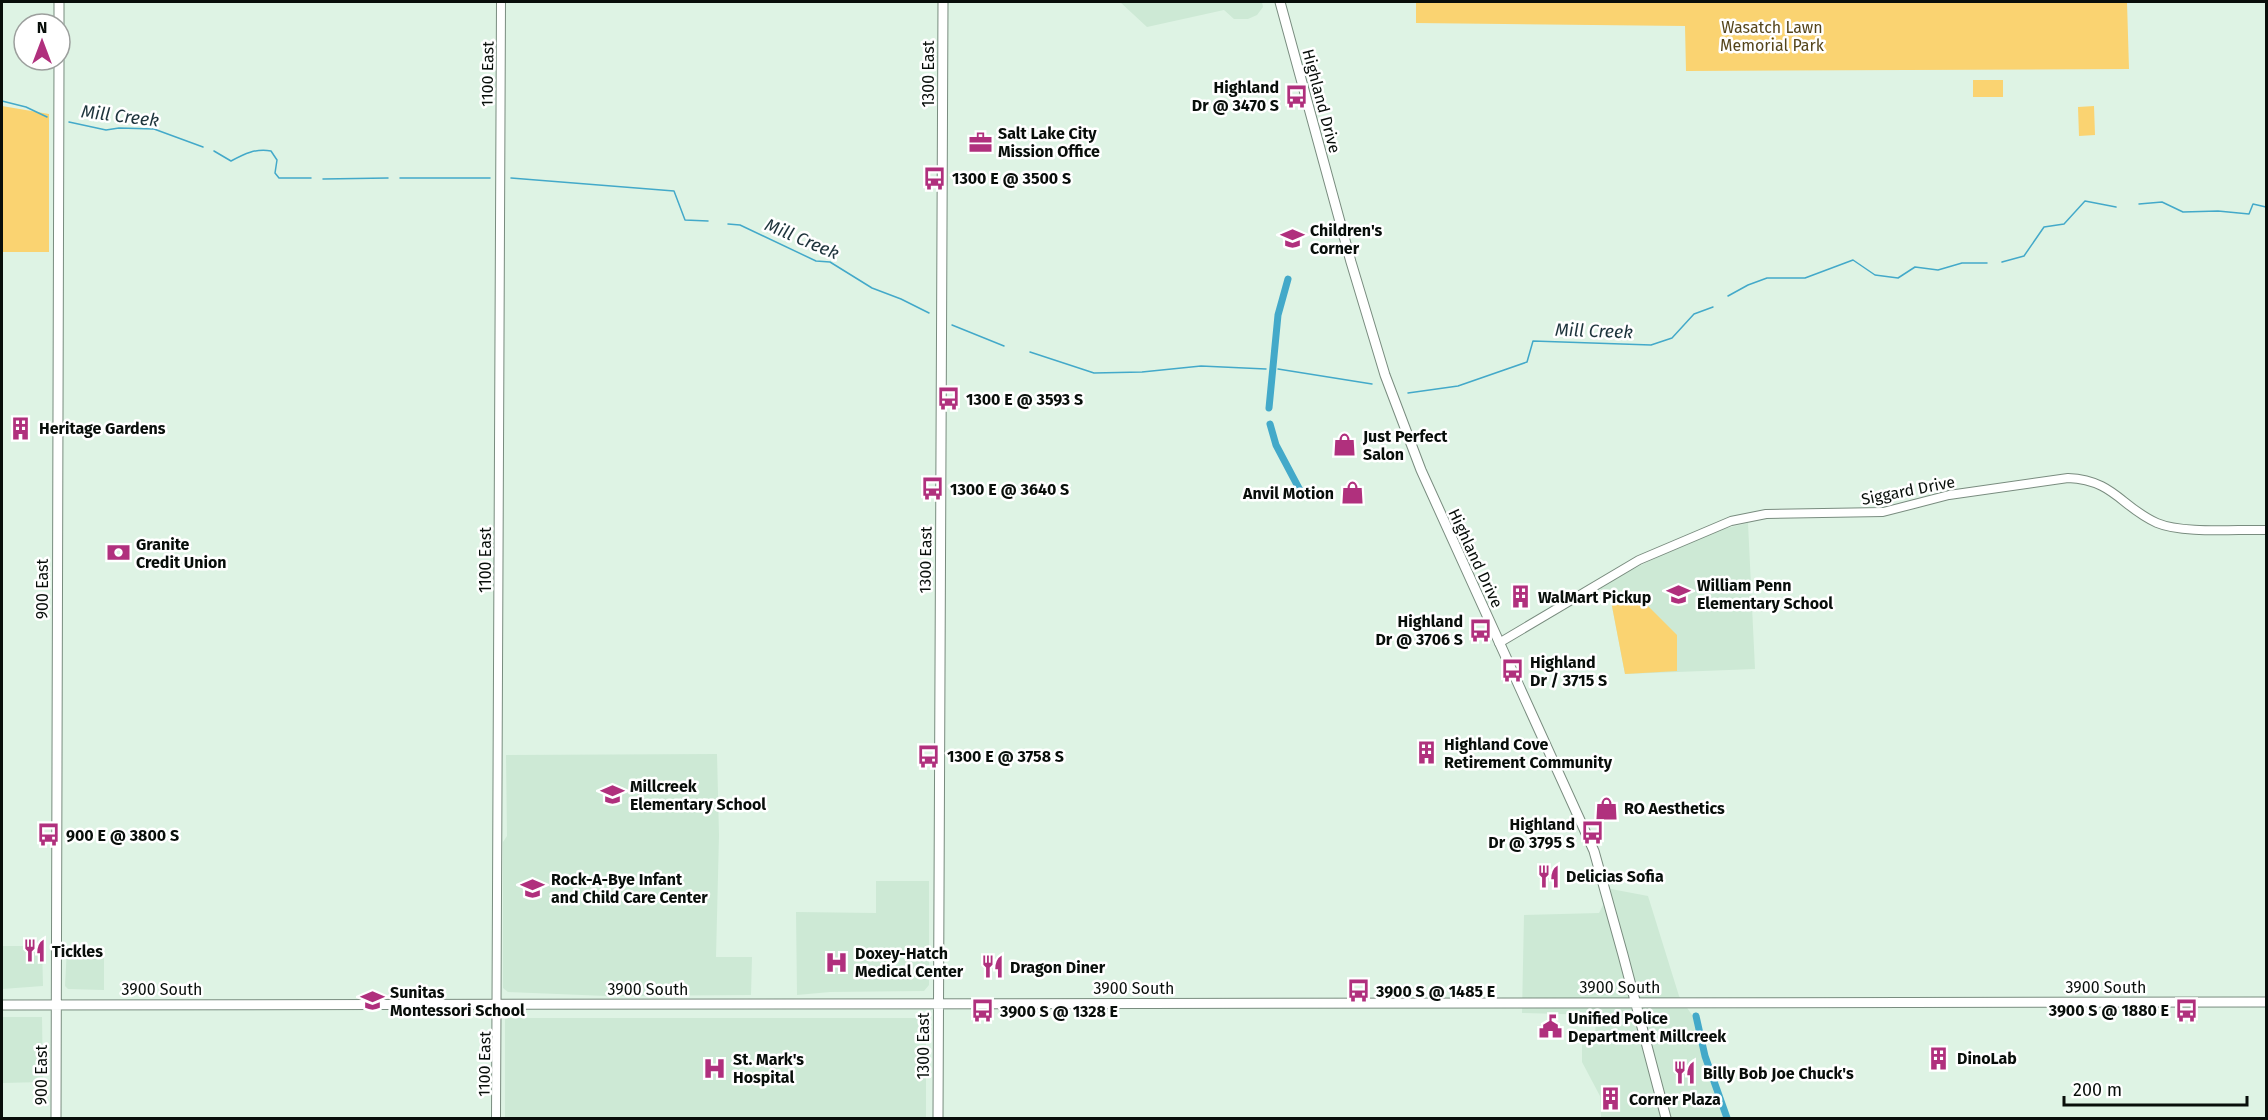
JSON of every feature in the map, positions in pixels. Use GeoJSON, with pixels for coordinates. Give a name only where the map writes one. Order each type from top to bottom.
{"type":"FeatureCollection","features":[{"type":"Feature","properties":{"kind":"main road","name":"1300 East"},"geometry":{"type":"LineString","coordinates":[[938,1119],[943,2]]}},
{"type":"Feature","properties":{"kind":"main road","name":"Highland Drive"},"geometry":{"type":"LineString","coordinates":[[1280,2],[1385,375],[1420,470],[1594,851],[1666,1119]]}},
{"type":"Feature","properties":{"kind":"main road","name":"900 East"},"geometry":{"type":"LineString","coordinates":[[56,1119],[59,72]]}},
{"type":"Feature","properties":{"kind":"main road","name":"3900 South"},"geometry":{"type":"LineString","coordinates":[[2,1005],[2266,1002]]}},
{"type":"Feature","properties":{"kind":"street","name":"1100 East"},"geometry":{"type":"LineString","coordinates":[[496,1119],[501,2]]}},
{"type":"Feature","properties":{"kind":"street","name":"Siggard Drive"},"geometry":{"type":"LineString","coordinates":[[1499,643],[1639,560],[1731,521],[1766,514],[1875,513],[1949,495],[2068,478],[2084,479],[2102,485],[2139,512],[2165,525],[2185,528],[2266,530]]}},
{"type":"Feature","properties":{"kind":"shaded area"},"geometry":{"type":"Polygon","coordinates":[[[1120,2],[1262,2],[1263,7],[1257,15],[1248,19],[1234,19],[1224,10],[1147,27],[1120,2]]]}},
{"type":"Feature","properties":{"kind":"shaded area","name":"William Penn Elementary School"},"geometry":{"type":"Polygon","coordinates":[[[1748,523],[1755,669],[1625,674],[1611,601],[1599,587],[1691,541],[1723,529],[1748,523]]]}},
{"type":"Feature","properties":{"kind":"shaded area"},"geometry":{"type":"Polygon","coordinates":[[[717,754],[719,835],[716,957],[752,957],[751,995],[607,996],[508,992],[503,988],[503,842],[507,836],[506,755],[717,754]]]}},
{"type":"Feature","properties":{"kind":"shaded area"},"geometry":{"type":"Polygon","coordinates":[[[876,881],[929,881],[929,985],[924,991],[830,992],[797,995],[796,912],[876,913],[876,881]]]}},
{"type":"Feature","properties":{"kind":"shaded area"},"geometry":{"type":"Polygon","coordinates":[[[1611,889],[1648,896],[1679,996],[1692,1015],[1723,1118],[1601,1118],[1600,1096],[1582,1062],[1582,1036],[1595,1037],[1596,1015],[1522,1013],[1524,915],[1599,913],[1611,889]]]}},
{"type":"Feature","properties":{"kind":"shaded area"},"geometry":{"type":"Polygon","coordinates":[[[2,946],[42,946],[43,986],[2,989],[2,946]]]}},
{"type":"Feature","properties":{"kind":"shaded area"},"geometry":{"type":"Polygon","coordinates":[[[67,948],[104,949],[104,990],[68,989],[65,986],[67,948]]]}},
{"type":"Feature","properties":{"kind":"shaded area"},"geometry":{"type":"Polygon","coordinates":[[[2,1017],[42,1017],[43,1082],[2,1083],[2,1017]]]}},
{"type":"Feature","properties":{"kind":"shaded area","name":"St. Mark's Hospital"},"geometry":{"type":"Polygon","coordinates":[[[505,1018],[926,1018],[926,1118],[505,1118],[505,1018]]]}},
{"type":"Feature","properties":{"kind":"green space","name":"Wasatch Lawn Memorial Park"},"geometry":{"type":"Polygon","coordinates":[[[1416,2],[2127,2],[2129,69],[1686,71],[1685,26],[1416,23],[1416,2]]]}},
{"type":"Feature","properties":{"kind":"green space"},"geometry":{"type":"Polygon","coordinates":[[[1973,80],[2003,80],[2003,97],[1973,97],[1973,80]]]}},
{"type":"Feature","properties":{"kind":"green space"},"geometry":{"type":"Polygon","coordinates":[[[2,106],[49,114],[49,252],[2,252],[2,106]]]}},
{"type":"Feature","properties":{"kind":"green space"},"geometry":{"type":"Polygon","coordinates":[[[2094,106],[2095,135],[2079,136],[2078,107],[2094,106]]]}},
{"type":"Feature","properties":{"kind":"green space"},"geometry":{"type":"Polygon","coordinates":[[[1611,601],[1619,601],[1620,604],[1646,604],[1677,635],[1677,671],[1625,674],[1611,601]]]}},
{"type":"Feature","properties":{"kind":"waterway","name":"Mill Creek"},"geometry":{"type":"LineString","coordinates":[[2,101],[26,107],[47,117]]}},
{"type":"Feature","properties":{"kind":"waterway","name":"Mill Creek"},"geometry":{"type":"LineString","coordinates":[[69,122],[106,130],[154,129],[203,147]]}},
{"type":"Feature","properties":{"kind":"waterway","name":"Mill Creek"},"geometry":{"type":"LineString","coordinates":[[214,151],[231,161],[255,151],[271,151],[277,160],[275,173],[279,178],[311,178]]}},
{"type":"Feature","properties":{"kind":"waterway","name":"Mill Creek"},"geometry":{"type":"LineString","coordinates":[[323,179],[388,178]]}},
{"type":"Feature","properties":{"kind":"waterway","name":"Mill Creek"},"geometry":{"type":"LineString","coordinates":[[400,178],[490,178]]}},
{"type":"Feature","properties":{"kind":"waterway","name":"Mill Creek"},"geometry":{"type":"LineString","coordinates":[[511,178],[674,191],[685,220],[708,221]]}},
{"type":"Feature","properties":{"kind":"waterway","name":"Mill Creek"},"geometry":{"type":"LineString","coordinates":[[2002,262],[2024,256],[2044,227],[2064,224],[2085,201],[2116,207]]}},
{"type":"Feature","properties":{"kind":"waterway","name":"Mill Creek"},"geometry":{"type":"LineString","coordinates":[[2139,204],[2162,202],[2183,212],[2218,211],[2249,214],[2253,204],[2266,207]]}},
{"type":"Feature","properties":{"kind":"waterway","name":"Mill Creek"},"geometry":{"type":"LineString","coordinates":[[728,224],[740,225],[816,261],[830,262],[872,288],[929,313]]}},
{"type":"Feature","properties":{"kind":"waterway","name":"Mill Creek"},"geometry":{"type":"LineString","coordinates":[[1728,296],[1767,278],[1805,278],[1853,260],[1875,275],[1898,278],[1915,267],[1938,270],[1962,263],[1987,263]]}},
{"type":"Feature","properties":{"kind":"waterway"},"geometry":{"type":"LineString","coordinates":[[1269,408],[1278,315],[1288,279]]}},
{"type":"Feature","properties":{"kind":"waterway","name":"Mill Creek"},"geometry":{"type":"LineString","coordinates":[[1408,393],[1458,386],[1527,362],[1533,341],[1651,345],[1672,338],[1694,314],[1713,307]]}},
{"type":"Feature","properties":{"kind":"waterway","name":"Mill Creek"},"geometry":{"type":"LineString","coordinates":[[952,325],[1004,346]]}},
{"type":"Feature","properties":{"kind":"waterway","name":"Mill Creek"},"geometry":{"type":"LineString","coordinates":[[1030,352],[1094,373],[1142,372],[1201,366],[1266,369]]}},
{"type":"Feature","properties":{"kind":"waterway","name":"Mill Creek"},"geometry":{"type":"LineString","coordinates":[[1278,369],[1372,384]]}},
{"type":"Feature","properties":{"kind":"waterway"},"geometry":{"type":"LineString","coordinates":[[1270,424],[1276,445],[1303,496]]}},
{"type":"Feature","properties":{"kind":"waterway"},"geometry":{"type":"LineString","coordinates":[[1696,1016],[1705,1056],[1727,1118]]}},
{"type":"Feature","properties":{"kind":"place","name":"Highland Dr @ 3470 S"},"geometry":{"type":"Point","coordinates":[1297,96]}},
{"type":"Feature","properties":{"kind":"place","name":"Salt Lake City Mission Office"},"geometry":{"type":"Point","coordinates":[980,142]}},
{"type":"Feature","properties":{"kind":"place","name":"1300 E @ 3500 S"},"geometry":{"type":"Point","coordinates":[934,178]}},
{"type":"Feature","properties":{"kind":"place","name":"Children's Corner"},"geometry":{"type":"Point","coordinates":[1292,239]}},
{"type":"Feature","properties":{"kind":"place","name":"1300 E @ 3593 S"},"geometry":{"type":"Point","coordinates":[948,399]}},
{"type":"Feature","properties":{"kind":"place","name":"Heritage Gardens"},"geometry":{"type":"Point","coordinates":[21,428]}},
{"type":"Feature","properties":{"kind":"place","name":"Just Perfect Salon"},"geometry":{"type":"Point","coordinates":[1345,445]}},
{"type":"Feature","properties":{"kind":"place","name":"1300 E @ 3640 S"},"geometry":{"type":"Point","coordinates":[932,489]}},
{"type":"Feature","properties":{"kind":"place","name":"Anvil Motion"},"geometry":{"type":"Point","coordinates":[1352,493]}},
{"type":"Feature","properties":{"kind":"place","name":"Granite Credit Union"},"geometry":{"type":"Point","coordinates":[118,553]}},
{"type":"Feature","properties":{"kind":"place","name":"William Penn Elementary School"},"geometry":{"type":"Point","coordinates":[1679,594]}},
{"type":"Feature","properties":{"kind":"place","name":"WalMart Pickup"},"geometry":{"type":"Point","coordinates":[1520,597]}},
{"type":"Feature","properties":{"kind":"place","name":"Highland Dr @ 3706 S"},"geometry":{"type":"Point","coordinates":[1481,630]}},
{"type":"Feature","properties":{"kind":"place","name":"Highland Dr / 3715 S"},"geometry":{"type":"Point","coordinates":[1512,671]}},
{"type":"Feature","properties":{"kind":"place","name":"Highland Cove Retirement Community"},"geometry":{"type":"Point","coordinates":[1426,753]}},
{"type":"Feature","properties":{"kind":"place","name":"1300 E @ 3758 S"},"geometry":{"type":"Point","coordinates":[929,756]}},
{"type":"Feature","properties":{"kind":"place","name":"Millcreek Elementary School"},"geometry":{"type":"Point","coordinates":[612,795]}},
{"type":"Feature","properties":{"kind":"place","name":"RO Aesthetics"},"geometry":{"type":"Point","coordinates":[1606,808]}},
{"type":"Feature","properties":{"kind":"place","name":"Highland Dr @ 3795 S"},"geometry":{"type":"Point","coordinates":[1593,833]}},
{"type":"Feature","properties":{"kind":"place","name":"900 E @ 3800 S"},"geometry":{"type":"Point","coordinates":[48,835]}},
{"type":"Feature","properties":{"kind":"place","name":"Delicias Sofia"},"geometry":{"type":"Point","coordinates":[1548,876]}},
{"type":"Feature","properties":{"kind":"place","name":"Rock-A-Bye Infant and Child Care Center"},"geometry":{"type":"Point","coordinates":[533,888]}},
{"type":"Feature","properties":{"kind":"place","name":"Tickles"},"geometry":{"type":"Point","coordinates":[34,951]}},
{"type":"Feature","properties":{"kind":"place","name":"Doxey-Hatch Medical Center"},"geometry":{"type":"Point","coordinates":[837,962]}},
{"type":"Feature","properties":{"kind":"place","name":"Dragon Diner"},"geometry":{"type":"Point","coordinates":[992,967]}},
{"type":"Feature","properties":{"kind":"place","name":"3900 S @ 1485 E"},"geometry":{"type":"Point","coordinates":[1358,991]}},
{"type":"Feature","properties":{"kind":"place","name":"Sunitas Montessori School"},"geometry":{"type":"Point","coordinates":[372,1001]}},
{"type":"Feature","properties":{"kind":"place","name":"3900 S @ 1880 E"},"geometry":{"type":"Point","coordinates":[2187,1010]}},
{"type":"Feature","properties":{"kind":"place","name":"3900 S @ 1328 E"},"geometry":{"type":"Point","coordinates":[982,1011]}},
{"type":"Feature","properties":{"kind":"place","name":"Unified Police Department Millcreek"},"geometry":{"type":"Point","coordinates":[1550,1027]}},
{"type":"Feature","properties":{"kind":"place","name":"DinoLab"},"geometry":{"type":"Point","coordinates":[1939,1058]}},
{"type":"Feature","properties":{"kind":"place","name":"St. Mark's Hospital"},"geometry":{"type":"Point","coordinates":[715,1068]}},
{"type":"Feature","properties":{"kind":"place","name":"Billy Bob Joe Chuck's"},"geometry":{"type":"Point","coordinates":[1685,1073]}},
{"type":"Feature","properties":{"kind":"place","name":"Corner Plaza"},"geometry":{"type":"Point","coordinates":[1611,1099]}}]}
